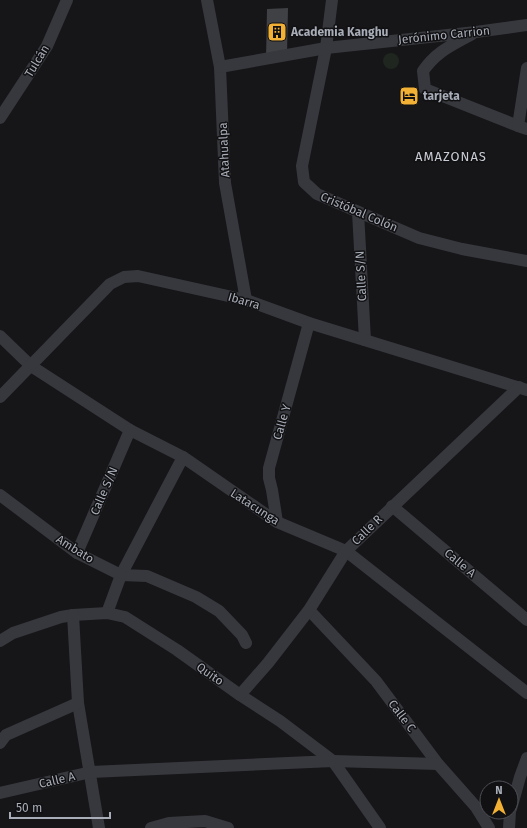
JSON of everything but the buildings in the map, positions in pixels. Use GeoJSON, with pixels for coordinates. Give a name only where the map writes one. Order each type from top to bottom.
{"type":"FeatureCollection","features":[{"type":"Feature","properties":{"kind":"street","name":"Tulcán"},"geometry":{"type":"LineString","coordinates":[[0,118],[47,46],[67,0]]}},
{"type":"Feature","properties":{"kind":"street","name":"Atahualpa"},"geometry":{"type":"LineString","coordinates":[[207,0],[220,67],[225,183],[246,300]]}},
{"type":"Feature","properties":{"kind":"street","name":"Cristóbal Colón"},"geometry":{"type":"LineString","coordinates":[[332,0],[326,48],[302,166],[304,182],[316,194],[420,238],[462,249],[527,262]]}},
{"type":"Feature","properties":{"kind":"street","name":"Jerónimo Carrion"},"geometry":{"type":"LineString","coordinates":[[220,67],[326,48],[476,32],[527,24]]}},
{"type":"Feature","properties":{"kind":"street"},"geometry":{"type":"LineString","coordinates":[[476,32],[441,52],[431,60],[423,71],[426,89],[522,128],[527,68]]}},
{"type":"Feature","properties":{"kind":"street","name":"Calle S/N"},"geometry":{"type":"LineString","coordinates":[[358,212],[365,340]]}},
{"type":"Feature","properties":{"kind":"street","name":"Ibarra"},"geometry":{"type":"LineString","coordinates":[[0,397],[32,366],[110,284],[124,277],[138,276],[246,300],[309,324],[523,388]]}},
{"type":"Feature","properties":{"kind":"street","name":"Calle Y"},"geometry":{"type":"LineString","coordinates":[[276,522],[269,478],[269,468],[309,324]]}},
{"type":"Feature","properties":{"kind":"street","name":"Latacunga"},"geometry":{"type":"LineString","coordinates":[[0,336],[32,366],[130,430],[183,458],[276,522],[346,550],[527,693]]}},
{"type":"Feature","properties":{"kind":"street","name":"Calle R"},"geometry":{"type":"LineString","coordinates":[[240,695],[268,663],[308,610],[346,550],[392,506],[523,388]]}},
{"type":"Feature","properties":{"kind":"street","name":"Calle S/N"},"geometry":{"type":"LineString","coordinates":[[77,553],[130,430]]}},
{"type":"Feature","properties":{"kind":"street"},"geometry":{"type":"LineString","coordinates":[[107,613],[121,575],[183,458]]}},
{"type":"Feature","properties":{"kind":"street","name":"Ambato"},"geometry":{"type":"LineString","coordinates":[[0,495],[77,553],[121,575]]}},
{"type":"Feature","properties":{"kind":"street","name":"Calle A"},"geometry":{"type":"LineString","coordinates":[[392,506],[527,620]]}},
{"type":"Feature","properties":{"kind":"street"},"geometry":{"type":"LineString","coordinates":[[121,575],[147,576],[196,597],[219,611],[242,635],[246,643]]}},
{"type":"Feature","properties":{"kind":"street","name":"Calle C"},"geometry":{"type":"LineString","coordinates":[[308,610],[376,681],[438,764],[476,807],[489,828]]}},
{"type":"Feature","properties":{"kind":"street","name":"Quito"},"geometry":{"type":"LineString","coordinates":[[0,641],[13,633],[61,617],[107,613],[125,617],[177,650],[240,695],[280,721],[332,761],[380,828]]}},
{"type":"Feature","properties":{"kind":"street"},"geometry":{"type":"LineString","coordinates":[[73,615],[78,703],[91,772],[99,828]]}},
{"type":"Feature","properties":{"kind":"street"},"geometry":{"type":"LineString","coordinates":[[0,742],[6,735],[78,703]]}},
{"type":"Feature","properties":{"kind":"street"},"geometry":{"type":"LineString","coordinates":[[519,781],[527,758]]}},
{"type":"Feature","properties":{"kind":"street","name":"Calle A"},"geometry":{"type":"LineString","coordinates":[[0,793],[91,772],[332,761],[438,764]]}},
{"type":"Feature","properties":{"kind":"street"},"geometry":{"type":"LineString","coordinates":[[151,828],[169,823],[205,820],[228,828]]}},
{"type":"Feature","properties":{"kind":"shaded area"},"geometry":{"type":"Polygon","coordinates":[[[388,53],[394,53],[399,58],[397,67],[394,69],[388,69],[383,64],[383,58],[388,53]]]}},
{"type":"Feature","properties":{"kind":"place","name":"Academia Kanghu"},"geometry":{"type":"Point","coordinates":[277,32]}},
{"type":"Feature","properties":{"kind":"place","name":"tarjeta"},"geometry":{"type":"Point","coordinates":[409,96]}},
{"type":"Feature","properties":{"kind":"district","name":"AMAZONAS"},"geometry":{"type":"Point","coordinates":[451,156]}}]}
